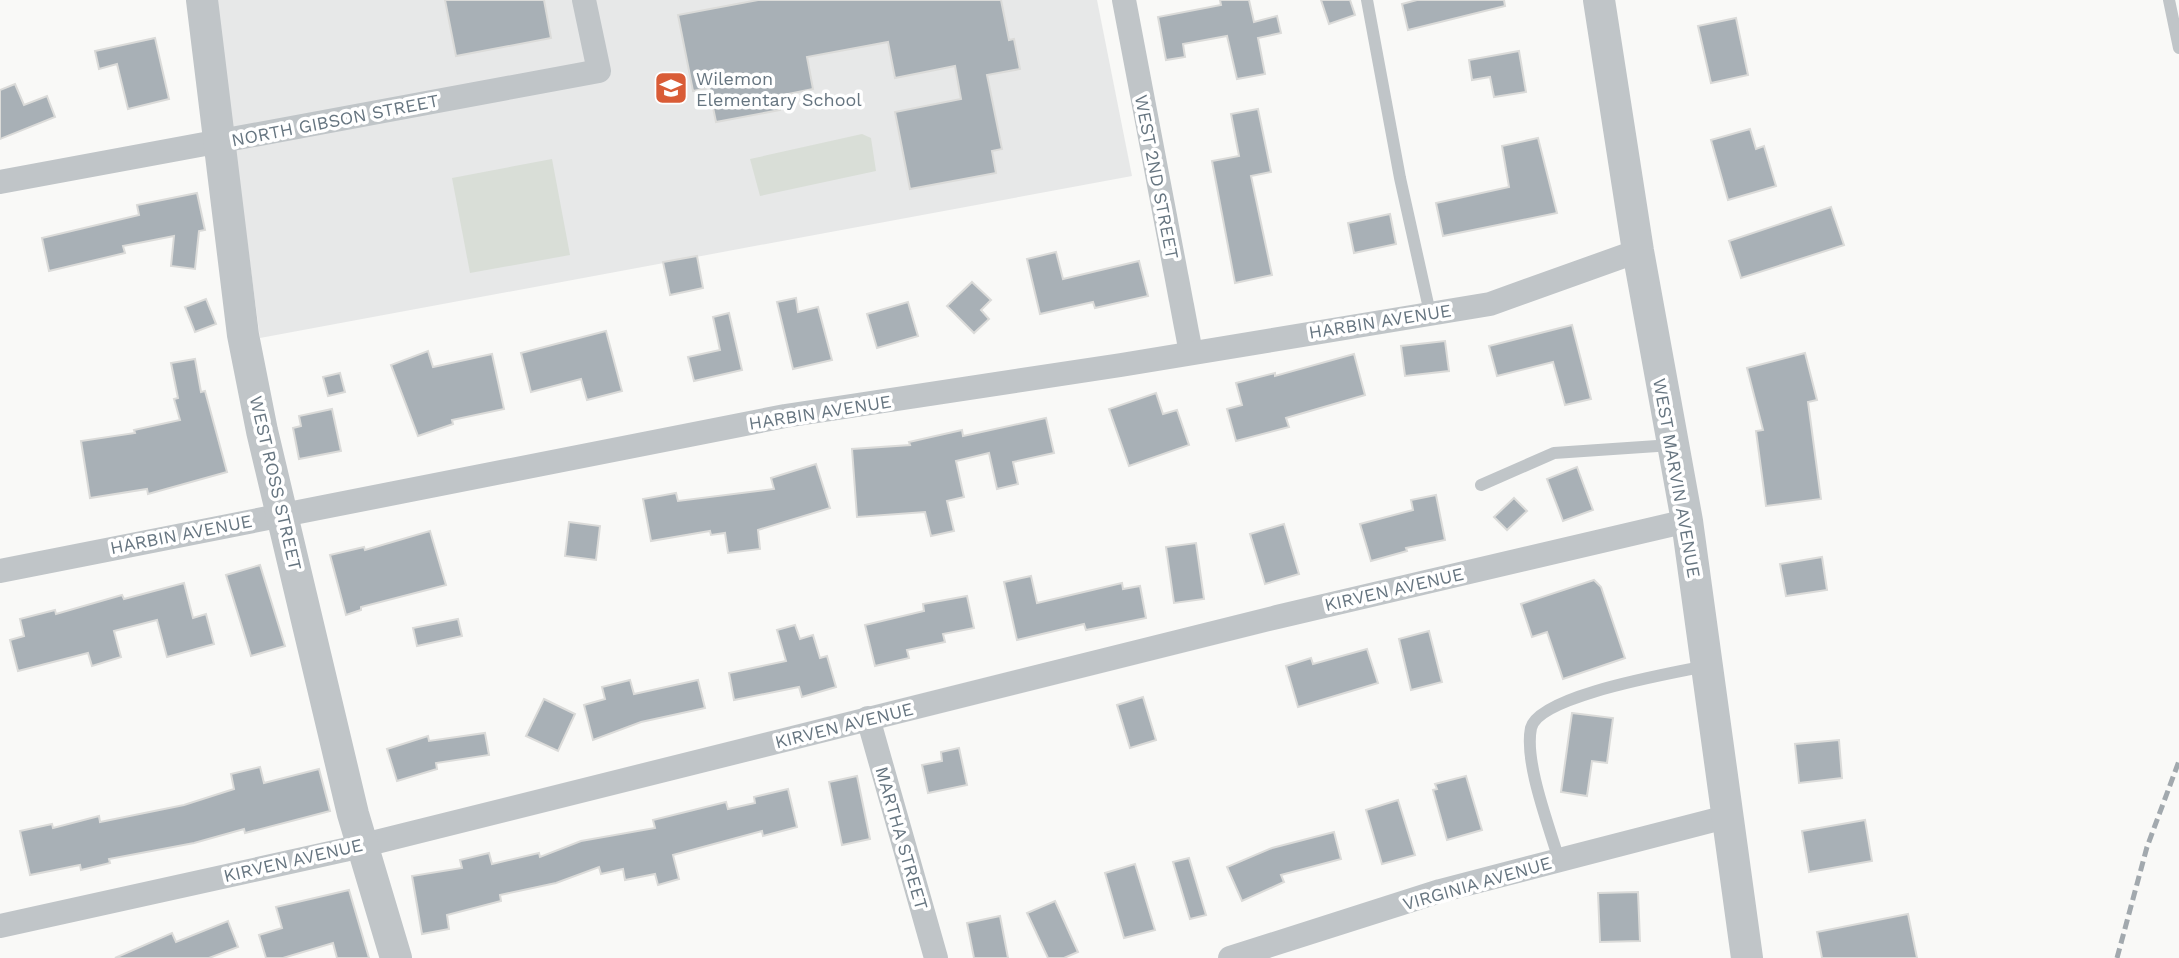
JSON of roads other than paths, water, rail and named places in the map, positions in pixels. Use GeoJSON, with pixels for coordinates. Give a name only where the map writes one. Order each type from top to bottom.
{"type":"FeatureCollection","features":[{"type":"Feature","properties":{"kind":"street","name":"WEST ROSS STREET"},"geometry":{"type":"LineString","coordinates":[[202,0],[243,335],[282,513],[362,845],[396,958]]}},
{"type":"Feature","properties":{"kind":"street","name":"NORTH GIBSON STREET"},"geometry":{"type":"LineString","coordinates":[[0,183],[599,71],[584,0]]}},
{"type":"Feature","properties":{"kind":"street","name":"WEST 2ND STREET"},"geometry":{"type":"LineString","coordinates":[[1124,0],[1191,353]]}},
{"type":"Feature","properties":{"kind":"street","name":"WEST MARVIN AVENUE"},"geometry":{"type":"LineString","coordinates":[[1599,0],[1638,251],[1687,521],[1747,958]]}},
{"type":"Feature","properties":{"kind":"street","name":"HARBIN AVENUE"},"geometry":{"type":"LineString","coordinates":[[0,571],[282,513],[785,416],[1490,303],[1638,251]]}},
{"type":"Feature","properties":{"kind":"street","name":"KIRVEN AVENUE"},"geometry":{"type":"LineString","coordinates":[[0,926],[362,845],[1277,617],[1687,521]]}},
{"type":"Feature","properties":{"kind":"street","name":"MARTHA STREET"},"geometry":{"type":"LineString","coordinates":[[868,718],[936,958]]}},
{"type":"Feature","properties":{"kind":"street","name":"VIRGINIA AVENUE"},"geometry":{"type":"LineString","coordinates":[[1230,958],[1440,891],[1726,817]]}},
{"type":"Feature","properties":{"kind":"lane"},"geometry":{"type":"LineString","coordinates":[[1367,0],[1400,178],[1430,313]]}},
{"type":"Feature","properties":{"kind":"lane"},"geometry":{"type":"LineString","coordinates":[[2169,0],[2179,48]]}},
{"type":"Feature","properties":{"kind":"lane"},"geometry":{"type":"LineString","coordinates":[[1481,485],[1554,453],[1673,445]]}},
{"type":"Feature","properties":{"kind":"lane"},"geometry":{"type":"LineString","coordinates":[[1559,860],[1536,776],[1530,740],[1532,725],[1539,716],[1558,706],[1609,687],[1706,666]]}},
{"type":"Feature","properties":{"kind":"railway"},"geometry":{"type":"LineString","coordinates":[[2117,958],[2147,847],[2179,761]]}},
{"type":"Feature","properties":{"kind":"place","name":"Wilemon Elementary School"},"geometry":{"type":"Point","coordinates":[671,88]}}]}
